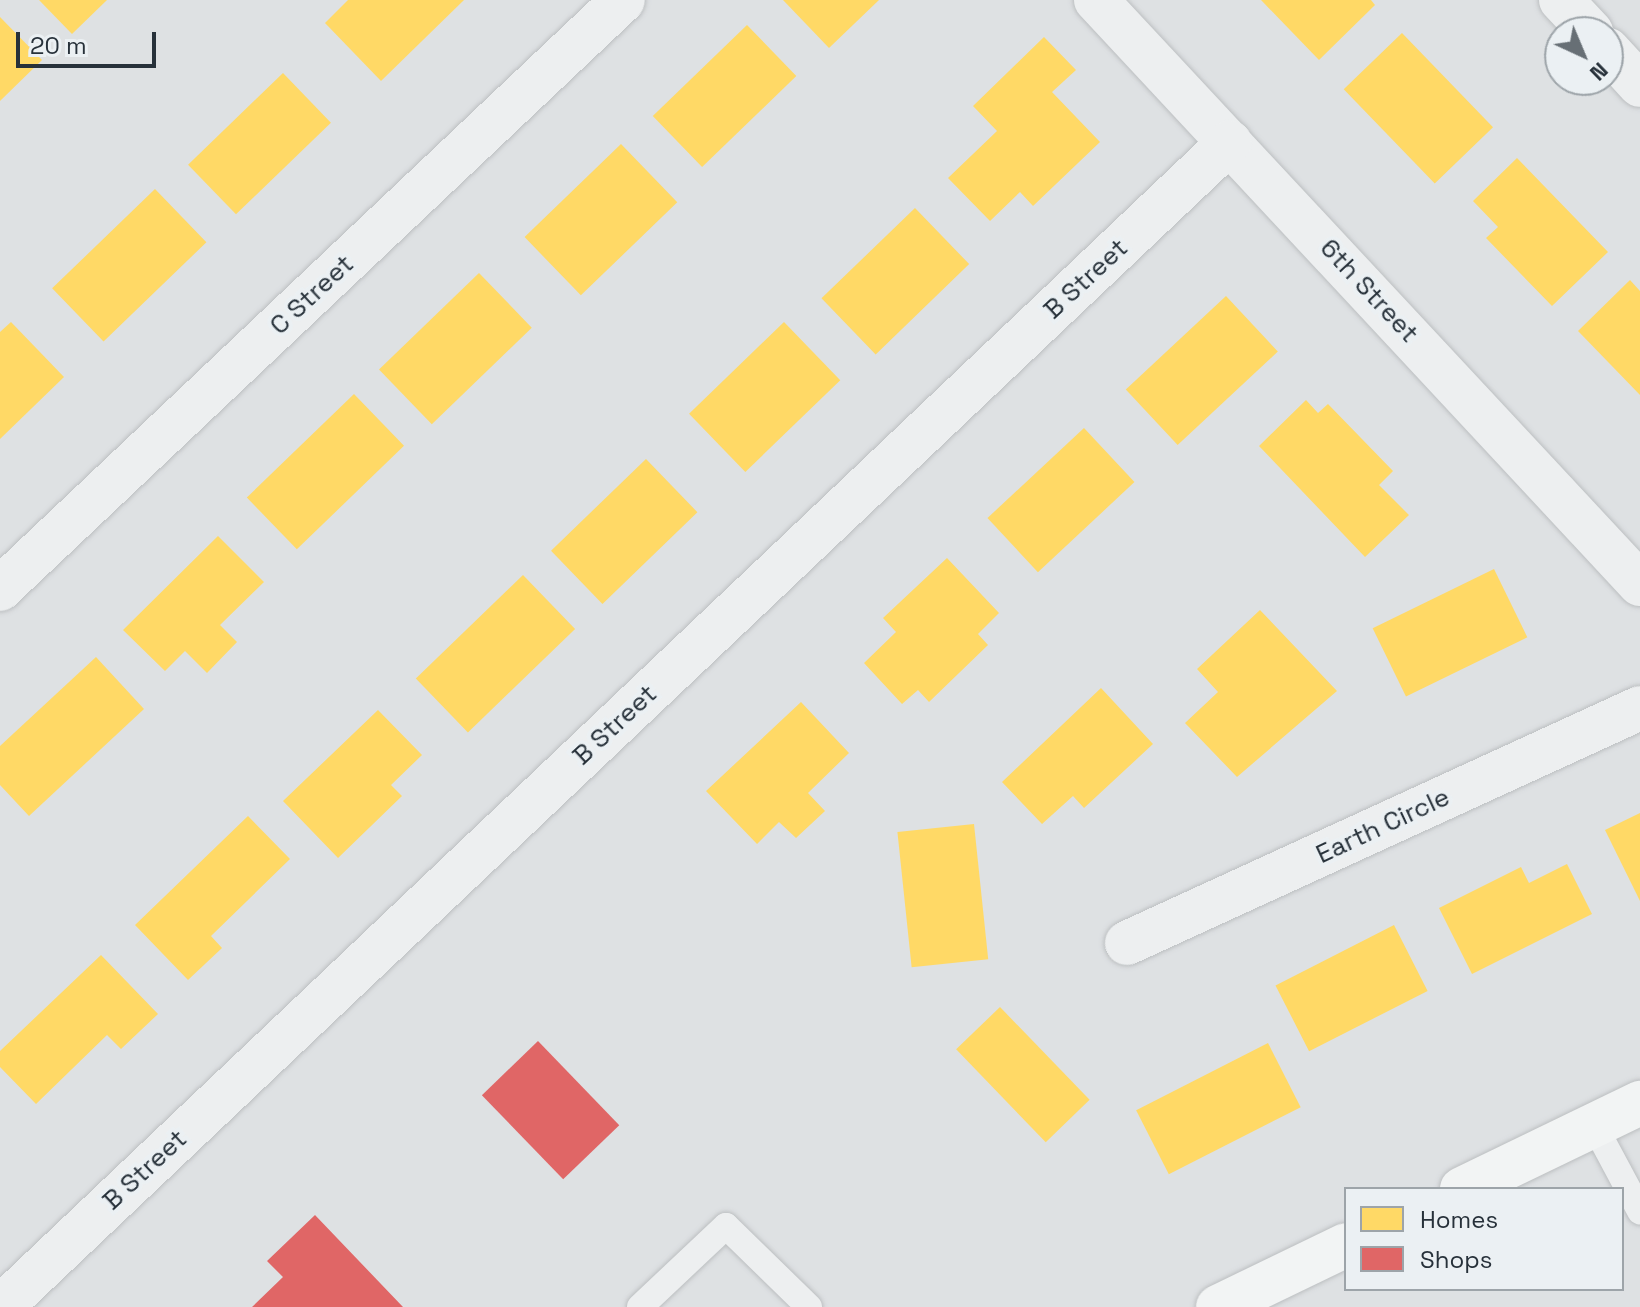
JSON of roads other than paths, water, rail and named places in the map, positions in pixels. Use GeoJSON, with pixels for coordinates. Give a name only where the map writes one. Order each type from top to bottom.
{"type":"FeatureCollection","features":[{"type":"Feature","properties":{"kind":"main road"},"geometry":{"type":"LineString","coordinates":[[1466,1187],[1640,1103]]}},
{"type":"Feature","properties":{"kind":"main road"},"geometry":{"type":"LineString","coordinates":[[1218,1307],[1344,1246]]}},
{"type":"Feature","properties":{"kind":"street","name":"C Street"},"geometry":{"type":"LineString","coordinates":[[0,589],[623,0]]}},
{"type":"Feature","properties":{"kind":"street","name":"6th Street"},"geometry":{"type":"LineString","coordinates":[[1096,0],[1640,584]]}},
{"type":"Feature","properties":{"kind":"street"},"geometry":{"type":"LineString","coordinates":[[1561,0],[1576,16]]}},
{"type":"Feature","properties":{"kind":"street"},"geometry":{"type":"LineString","coordinates":[[1624,68],[1640,85]]}},
{"type":"Feature","properties":{"kind":"street","name":"B Street"},"geometry":{"type":"LineString","coordinates":[[1,1307],[1230,142]]}},
{"type":"Feature","properties":{"kind":"street","name":"Earth Circle"},"geometry":{"type":"LineString","coordinates":[[1127,943],[1640,708]]}},
{"type":"Feature","properties":{"kind":"lane"},"geometry":{"type":"LineString","coordinates":[[1594,1125],[1640,1211]]}},
{"type":"Feature","properties":{"kind":"lane"},"geometry":{"type":"LineString","coordinates":[[640,1307],[726,1226],[809,1307]]}}]}
